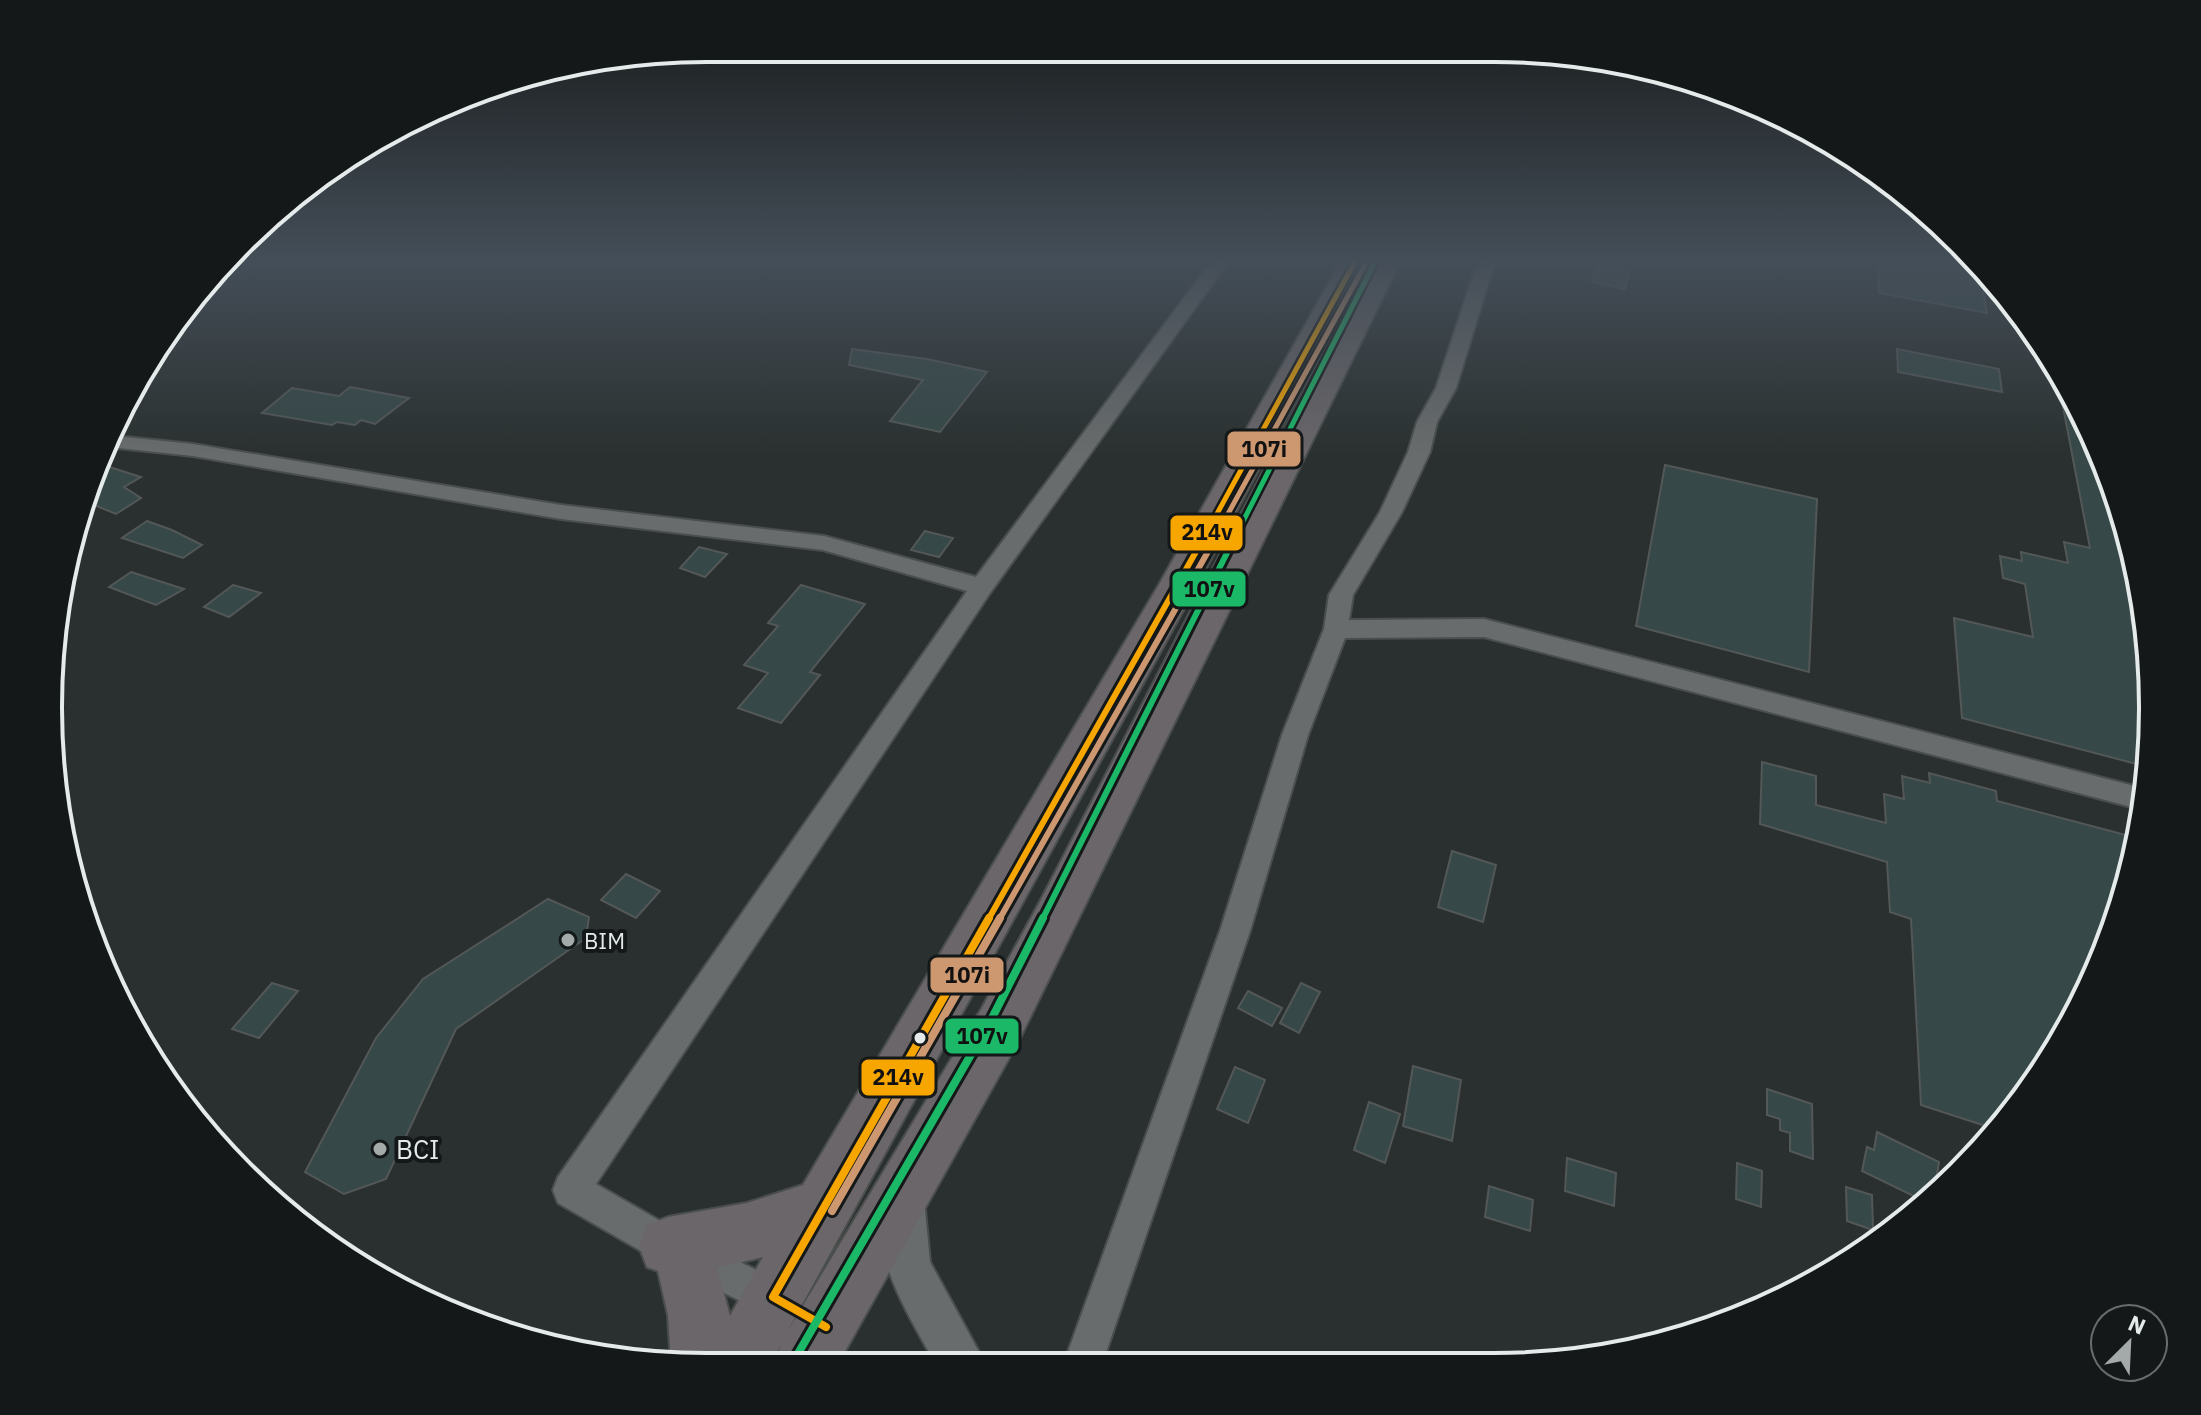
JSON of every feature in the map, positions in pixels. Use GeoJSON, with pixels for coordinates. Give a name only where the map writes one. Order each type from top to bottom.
{"type":"FeatureCollection","features":[{"type":"Feature","properties":{"kind":"highway"},"geometry":{"type":"LineString","coordinates":[[816,1344],[1052,927],[1223,541],[1326,324]]}},
{"type":"Feature","properties":{"kind":"highway"},"geometry":{"type":"LineString","coordinates":[[743,1353],[823,1206],[1223,541],[1350,324]]}},
{"type":"Feature","properties":{"kind":"highway"},"geometry":{"type":"LineString","coordinates":[[701,1353],[699,1315],[675,1250],[768,1229],[823,1206]]}},
{"type":"Feature","properties":{"kind":"street"},"geometry":{"type":"LineString","coordinates":[[816,1344],[773,1297],[675,1250],[571,1190],[982,587],[1020,540],[1175,324]]}},
{"type":"Feature","properties":{"kind":"street"},"geometry":{"type":"LineString","coordinates":[[1087,1353],[1235,931],[1295,735],[1336,629],[1341,595],[1391,512],[1419,452],[1427,422],[1446,388],[1466,324]]}},
{"type":"Feature","properties":{"kind":"street"},"geometry":{"type":"LineString","coordinates":[[119,443],[193,450],[561,512],[824,543],[982,587]]}},
{"type":"Feature","properties":{"kind":"street"},"geometry":{"type":"LineString","coordinates":[[1336,629],[1484,628],[2132,796]]}},
{"type":"Feature","properties":{"kind":"street"},"geometry":{"type":"LineString","coordinates":[[901,1196],[908,1267],[955,1353]]}},
{"type":"Feature","properties":{"kind":"building"},"geometry":{"type":"Polygon","coordinates":[[[852,349],[927,359],[987,372],[940,432],[890,421],[923,380],[849,365],[852,349]]]}},
{"type":"Feature","properties":{"kind":"building"},"geometry":{"type":"Polygon","coordinates":[[[1897,349],[1999,369],[2002,392],[1898,372],[1897,349]]]}},
{"type":"Feature","properties":{"kind":"building"},"geometry":{"type":"Polygon","coordinates":[[[350,387],[409,398],[375,424],[361,420],[355,425],[337,422],[332,425],[262,413],[292,388],[339,396],[350,387]]]}},
{"type":"Feature","properties":{"kind":"building"},"geometry":{"type":"Polygon","coordinates":[[[2062,403],[2090,460],[2105,500],[2127,582],[2138,665],[2136,764],[1962,718],[1954,618],[2033,637],[2025,584],[2003,578],[2000,556],[2022,561],[2021,552],[2068,563],[2064,542],[2090,548],[2062,403]]]}},
{"type":"Feature","properties":{"kind":"building"},"geometry":{"type":"Polygon","coordinates":[[[1665,465],[1817,499],[1809,672],[1636,626],[1665,465]]]}},
{"type":"Feature","properties":{"kind":"building"},"geometry":{"type":"Polygon","coordinates":[[[108,467],[141,477],[124,487],[141,498],[116,514],[94,505],[108,467]]]}},
{"type":"Feature","properties":{"kind":"building"},"geometry":{"type":"Polygon","coordinates":[[[147,521],[202,545],[183,558],[122,538],[147,521]]]}},
{"type":"Feature","properties":{"kind":"building"},"geometry":{"type":"Polygon","coordinates":[[[925,531],[953,538],[939,557],[911,550],[925,531]]]}},
{"type":"Feature","properties":{"kind":"building"},"geometry":{"type":"Polygon","coordinates":[[[699,547],[727,554],[705,577],[680,568],[699,547]]]}},
{"type":"Feature","properties":{"kind":"building"},"geometry":{"type":"Polygon","coordinates":[[[131,572],[184,589],[156,605],[109,587],[131,572]]]}},
{"type":"Feature","properties":{"kind":"building"},"geometry":{"type":"Polygon","coordinates":[[[233,585],[261,593],[229,617],[204,607],[233,585]]]}},
{"type":"Feature","properties":{"kind":"building"},"geometry":{"type":"Polygon","coordinates":[[[801,585],[865,604],[810,672],[820,675],[781,723],[738,708],[768,673],[744,665],[778,626],[768,623],[801,585]]]}},
{"type":"Feature","properties":{"kind":"building"},"geometry":{"type":"Polygon","coordinates":[[[1762,762],[1816,776],[1816,805],[1886,823],[1884,794],[1904,799],[1902,776],[1930,783],[1929,773],[1996,791],[1997,801],[2126,835],[2105,915],[2072,993],[2030,1066],[1985,1126],[1921,1105],[1911,919],[1890,912],[1887,862],[1760,824],[1762,762]]]}},
{"type":"Feature","properties":{"kind":"building"},"geometry":{"type":"Polygon","coordinates":[[[1452,851],[1496,865],[1483,922],[1438,907],[1452,851]]]}},
{"type":"Feature","properties":{"kind":"building"},"geometry":{"type":"Polygon","coordinates":[[[626,874],[660,891],[636,918],[601,900],[626,874]]]}},
{"type":"Feature","properties":{"kind":"building"},"geometry":{"type":"Polygon","coordinates":[[[548,899],[589,917],[586,938],[456,1029],[386,1179],[344,1194],[305,1172],[376,1038],[423,979],[548,899]]]}},
{"type":"Feature","properties":{"kind":"building"},"geometry":{"type":"Polygon","coordinates":[[[272,983],[298,991],[259,1038],[232,1029],[272,983]]]}},
{"type":"Feature","properties":{"kind":"building"},"geometry":{"type":"Polygon","coordinates":[[[1301,983],[1320,992],[1299,1033],[1280,1023],[1301,983]]]}},
{"type":"Feature","properties":{"kind":"building"},"geometry":{"type":"Polygon","coordinates":[[[1248,991],[1282,1008],[1272,1026],[1238,1008],[1248,991]]]}},
{"type":"Feature","properties":{"kind":"building"},"geometry":{"type":"Polygon","coordinates":[[[1413,1066],[1461,1080],[1452,1141],[1403,1126],[1413,1066]]]}},
{"type":"Feature","properties":{"kind":"building"},"geometry":{"type":"Polygon","coordinates":[[[1235,1067],[1265,1080],[1248,1123],[1217,1109],[1235,1067]]]}},
{"type":"Feature","properties":{"kind":"building"},"geometry":{"type":"Polygon","coordinates":[[[1767,1089],[1812,1104],[1813,1159],[1790,1151],[1790,1133],[1780,1130],[1780,1119],[1767,1115],[1767,1089]]]}},
{"type":"Feature","properties":{"kind":"building"},"geometry":{"type":"Polygon","coordinates":[[[1369,1102],[1400,1114],[1385,1163],[1354,1150],[1369,1102]]]}},
{"type":"Feature","properties":{"kind":"building"},"geometry":{"type":"Polygon","coordinates":[[[1877,1132],[1939,1162],[1937,1176],[1915,1197],[1862,1171],[1867,1147],[1874,1150],[1877,1132]]]}},
{"type":"Feature","properties":{"kind":"building"},"geometry":{"type":"Polygon","coordinates":[[[1567,1158],[1616,1173],[1614,1206],[1565,1191],[1567,1158]]]}},
{"type":"Feature","properties":{"kind":"building"},"geometry":{"type":"Polygon","coordinates":[[[1737,1163],[1762,1171],[1761,1207],[1736,1199],[1737,1163]]]}},
{"type":"Feature","properties":{"kind":"building"},"geometry":{"type":"Polygon","coordinates":[[[1489,1186],[1533,1200],[1530,1231],[1485,1217],[1489,1186]]]}},
{"type":"Feature","properties":{"kind":"building"},"geometry":{"type":"Polygon","coordinates":[[[1846,1187],[1872,1195],[1873,1229],[1847,1221],[1846,1187]]]}},
{"type":"Feature","properties":{"kind":"transit line","name":"214v"},"geometry":{"type":"LineString","coordinates":[[826,1327],[773,1297],[1179,583],[1321,324]]}},
{"type":"Feature","properties":{"kind":"transit line","name":"107i"},"geometry":{"type":"LineString","coordinates":[[832,1211],[1188,588],[1333,324]]}},
{"type":"Feature","properties":{"kind":"transit line","name":"107v"},"geometry":{"type":"LineString","coordinates":[[798,1353],[991,1020],[1344,324]]}},
{"type":"Feature","properties":{"kind":"place","name":"BIM"},"geometry":{"type":"Point","coordinates":[568,940]}},
{"type":"Feature","properties":{"kind":"place","name":"BCI"},"geometry":{"type":"Point","coordinates":[380,1149]}}]}
